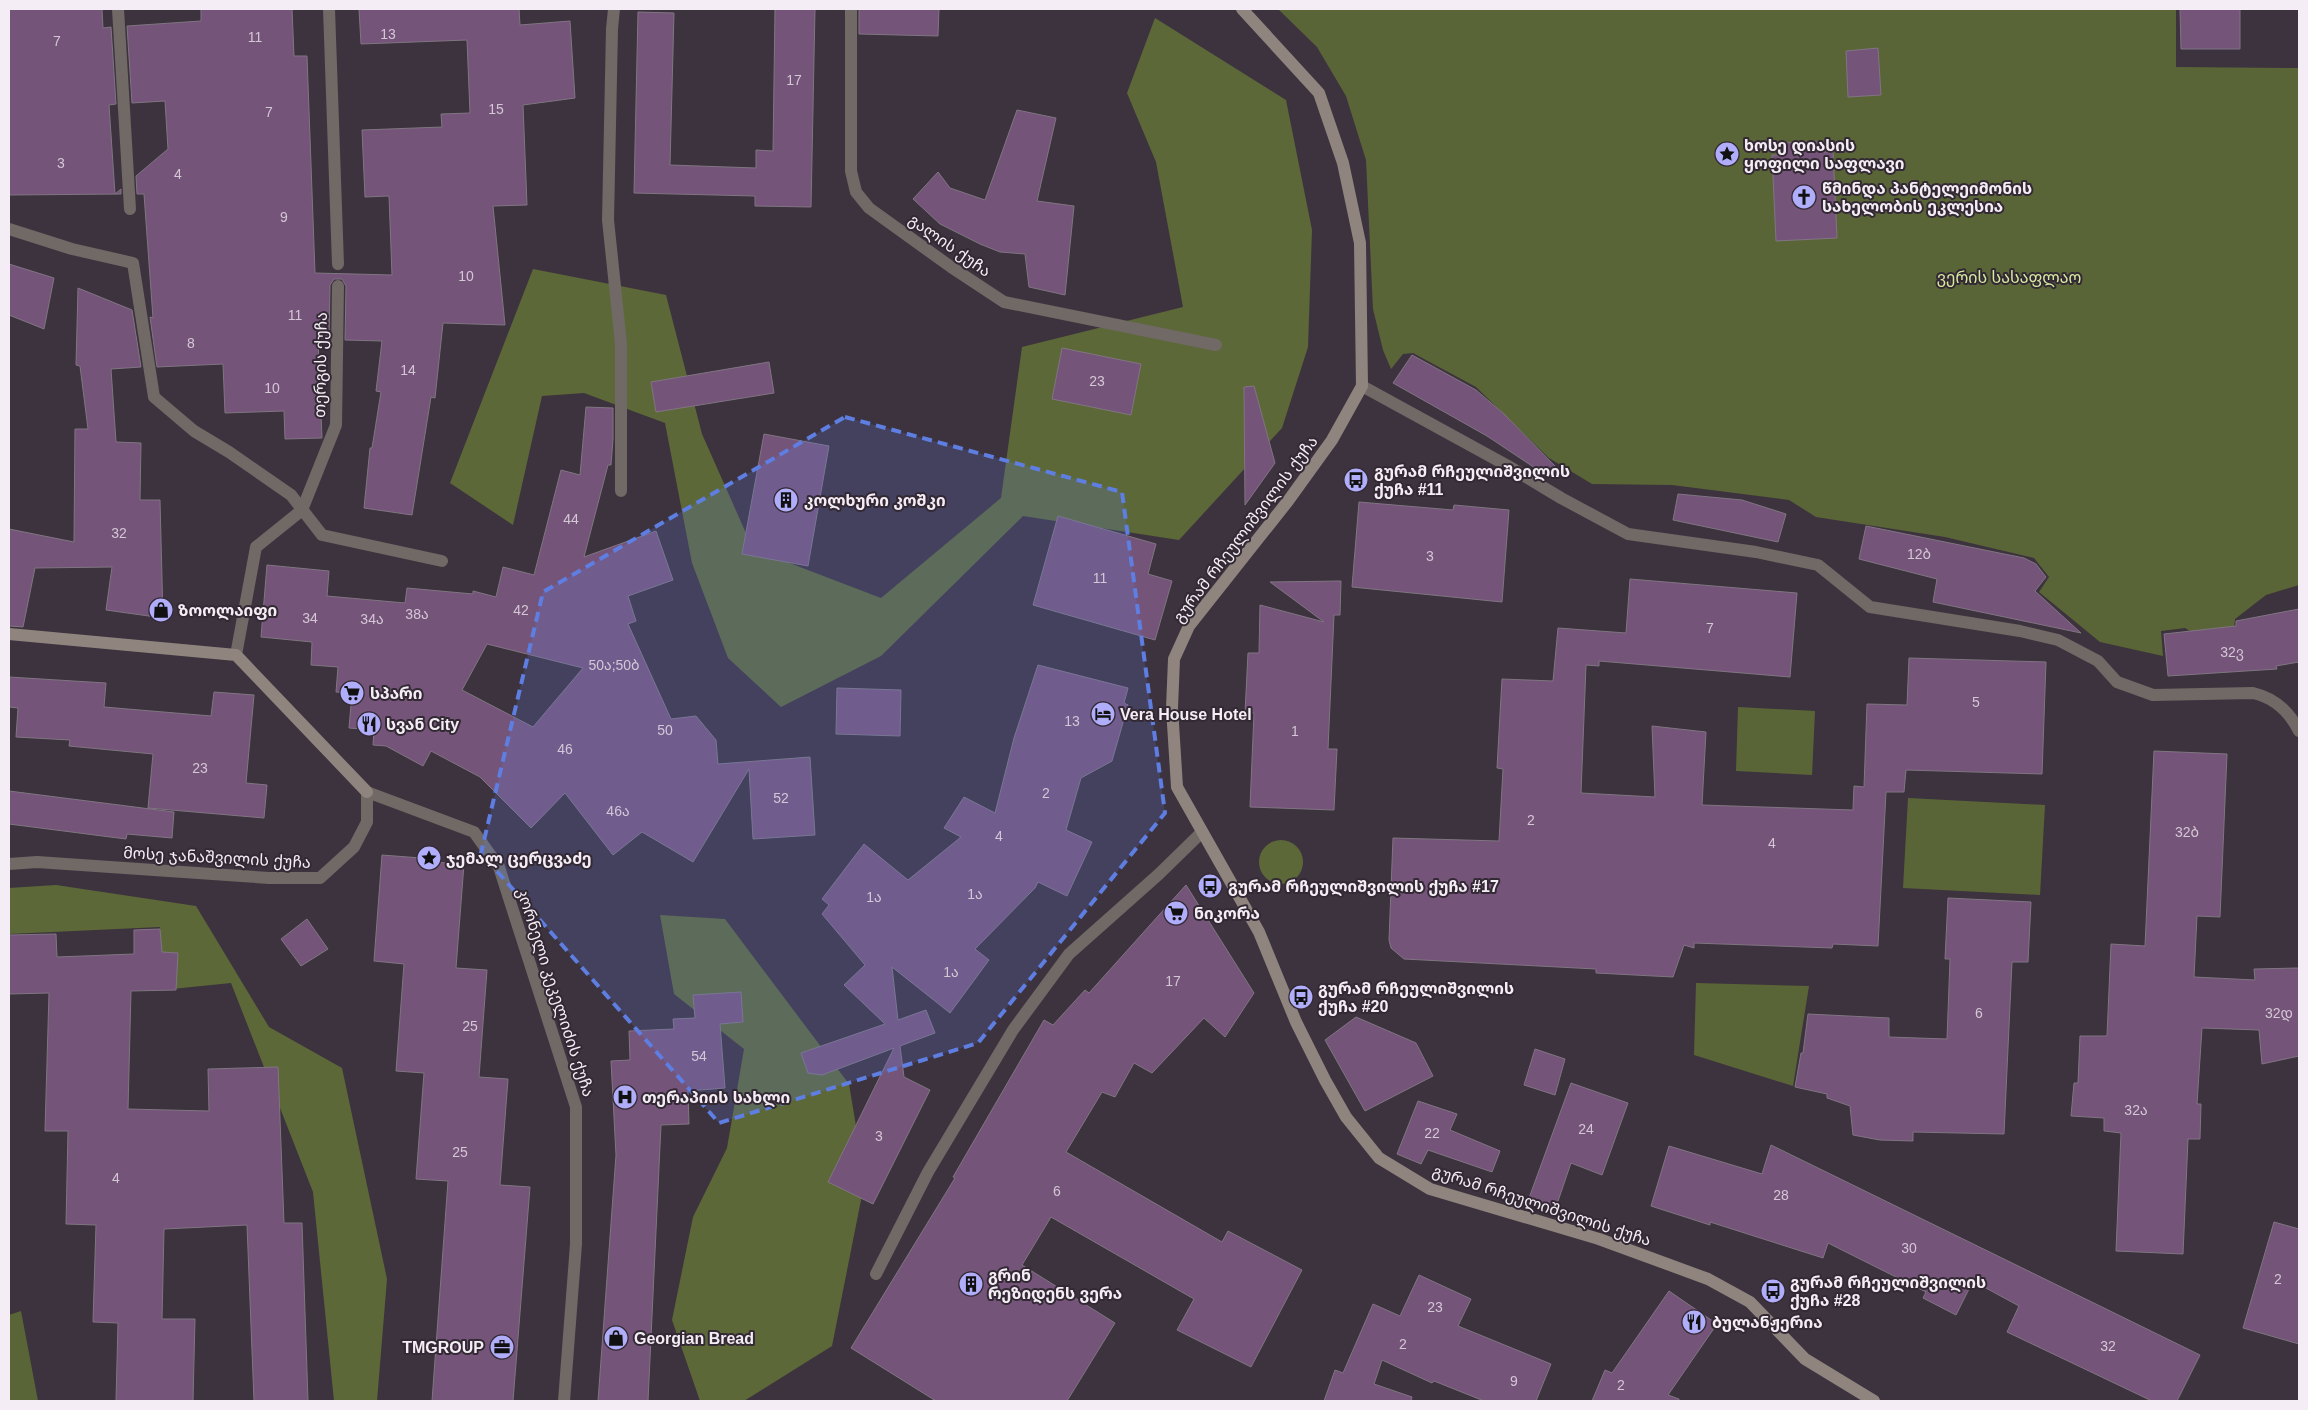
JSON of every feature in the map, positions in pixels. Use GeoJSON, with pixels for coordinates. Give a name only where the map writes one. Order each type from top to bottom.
{"type":"FeatureCollection","features":[{"type":"Feature","properties":{"kind":"street"},"geometry":{"type":"LineString","coordinates":[[118,9],[130,209]]}},
{"type":"Feature","properties":{"kind":"street"},"geometry":{"type":"LineString","coordinates":[[329,9],[338,264]]}},
{"type":"Feature","properties":{"kind":"street"},"geometry":{"type":"LineString","coordinates":[[614,9],[608,220],[621,344],[621,490]]}},
{"type":"Feature","properties":{"kind":"street","name":"გალის ქუჩა"},"geometry":{"type":"LineString","coordinates":[[851,9],[851,171],[856,192],[869,208],[951,268],[1004,302],[1216,345]]}},
{"type":"Feature","properties":{"kind":"street","name":"გურამ რჩეულიშვილის ქუჩა"},"geometry":{"type":"LineString","coordinates":[[1242,9],[1319,93],[1344,163],[1360,243],[1362,386],[1332,440],[1288,501],[1189,626],[1174,659],[1172,708],[1177,787],[1259,932],[1296,1022],[1325,1080],[1346,1117],[1379,1158],[1430,1189],[1600,1239],[1708,1279],[1750,1302],[1805,1359],[1874,1401]]}},
{"type":"Feature","properties":{"kind":"street"},"geometry":{"type":"LineString","coordinates":[[9,229],[72,248],[133,263],[154,397],[194,431],[229,452],[291,495],[322,535],[442,561]]}},
{"type":"Feature","properties":{"kind":"street","name":"თერგის ქუჩა"},"geometry":{"type":"LineString","coordinates":[[236,655],[256,547],[302,510],[336,425],[338,286]]}},
{"type":"Feature","properties":{"kind":"street"},"geometry":{"type":"LineString","coordinates":[[1362,386],[1628,534],[1756,552],[1818,565],[1870,607],[2020,631],[2058,640],[2098,661],[2116,682],[2153,695],[2253,692],[2266,696],[2276,702],[2292,718],[2299,731]]}},
{"type":"Feature","properties":{"kind":"street"},"geometry":{"type":"LineString","coordinates":[[9,634],[236,655]]}},
{"type":"Feature","properties":{"kind":"street","name":"კორნელი კეკელიძის ქუჩა"},"geometry":{"type":"LineString","coordinates":[[236,655],[367,792],[474,832],[500,867],[576,1107],[576,1244],[564,1401]]}},
{"type":"Feature","properties":{"kind":"street","name":"მოსე ჯანაშვილის ქუჩა"},"geometry":{"type":"LineString","coordinates":[[9,864],[37,862],[269,878],[320,878],[354,848],[367,822],[367,792]]}},
{"type":"Feature","properties":{"kind":"street"},"geometry":{"type":"LineString","coordinates":[[876,1274],[937,1157],[1013,1030],[1069,954],[1159,874],[1202,832]]}},
{"type":"Feature","properties":{"kind":"highlighted area"},"geometry":{"type":"Polygon","coordinates":[[[845,417],[1122,492],[1165,813],[978,1043],[719,1123],[481,853],[543,592],[845,417]]]}},
{"type":"Feature","properties":{"kind":"green space","name":"ვერის სასაფლაო"},"geometry":{"type":"Polygon","coordinates":[[[1278,9],[2176,9],[2176,67],[2299,68],[2299,585],[2266,595],[2235,619],[2233,636],[2206,641],[2185,628],[2161,631],[2163,656],[2100,642],[2039,592],[2049,577],[2034,558],[1945,537],[1816,517],[1789,500],[1672,485],[1592,484],[1549,458],[1476,387],[1413,353],[1403,354],[1391,369],[1383,350],[1373,309],[1366,160],[1346,96],[1317,47],[1278,9]]]}},
{"type":"Feature","properties":{"kind":"green space"},"geometry":{"type":"Polygon","coordinates":[[[1155,18],[1286,100],[1312,230],[1308,347],[1282,428],[1179,540],[1023,516],[881,656],[781,707],[728,658],[692,563],[665,423],[584,393],[542,396],[513,525],[450,483],[533,269],[666,295],[702,434],[753,549],[881,598],[1001,498],[1022,347],[1183,307],[1156,162],[1127,93],[1155,18]]]}},
{"type":"Feature","properties":{"kind":"green space"},"geometry":{"type":"Polygon","coordinates":[[[1738,707],[1815,711],[1812,775],[1736,771],[1738,707]]]}},
{"type":"Feature","properties":{"kind":"green space"},"geometry":{"type":"Polygon","coordinates":[[[1908,798],[2045,805],[2040,895],[1903,888],[1908,798]]]}},
{"type":"Feature","properties":{"kind":"green space"},"geometry":{"type":"Polygon","coordinates":[[[1285,840],[1297,846],[1302,853],[1302,871],[1297,878],[1290,883],[1277,884],[1269,881],[1262,874],[1259,858],[1262,850],[1269,843],[1285,840]]]}},
{"type":"Feature","properties":{"kind":"green space"},"geometry":{"type":"Polygon","coordinates":[[[56,885],[196,906],[269,1027],[342,1068],[387,1279],[377,1401],[334,1401],[313,1192],[231,983],[162,990],[160,927],[9,934],[9,888],[56,885]]]}},
{"type":"Feature","properties":{"kind":"green space"},"geometry":{"type":"Polygon","coordinates":[[[660,915],[725,919],[849,1084],[865,1180],[832,1346],[744,1401],[700,1401],[672,1320],[693,1217],[727,1148],[744,1049],[674,994],[660,915]]]}},
{"type":"Feature","properties":{"kind":"green space"},"geometry":{"type":"Polygon","coordinates":[[[1696,983],[1809,986],[1793,1086],[1694,1055],[1696,983]]]}},
{"type":"Feature","properties":{"kind":"green space"},"geometry":{"type":"Polygon","coordinates":[[[21,1311],[38,1401],[9,1401],[9,1315],[21,1311]]]}},
{"type":"Feature","properties":{"kind":"building"},"geometry":{"type":"Polygon","coordinates":[[[9,9],[102,9],[103,28],[111,27],[116,104],[109,105],[115,194],[121,189],[121,194],[9,195],[9,9]]]}},
{"type":"Feature","properties":{"kind":"building"},"geometry":{"type":"Polygon","coordinates":[[[201,9],[292,9],[294,56],[307,56],[315,273],[392,275],[389,196],[365,197],[362,130],[442,127],[441,114],[470,113],[467,40],[361,44],[359,9],[519,9],[520,25],[570,21],[575,98],[523,105],[527,205],[493,206],[505,325],[443,323],[435,398],[431,397],[412,515],[364,508],[370,448],[372,448],[381,392],[376,391],[382,341],[345,340],[346,286],[342,279],[334,279],[330,285],[329,339],[318,339],[322,438],[285,439],[284,411],[225,413],[223,364],[157,367],[150,317],[153,318],[144,194],[137,194],[136,176],[168,149],[165,101],[132,103],[127,26],[201,21],[201,9]]]}},
{"type":"Feature","properties":{"kind":"building"},"geometry":{"type":"Polygon","coordinates":[[[775,9],[815,9],[811,207],[755,206],[755,196],[634,193],[638,12],[674,13],[670,165],[756,168],[756,150],[773,151],[775,9]]]}},
{"type":"Feature","properties":{"kind":"building"},"geometry":{"type":"Polygon","coordinates":[[[859,9],[939,9],[938,36],[859,34],[859,9]]]}},
{"type":"Feature","properties":{"kind":"building"},"geometry":{"type":"Polygon","coordinates":[[[2180,9],[2240,9],[2240,49],[2181,49],[2180,9]]]}},
{"type":"Feature","properties":{"kind":"building"},"geometry":{"type":"Polygon","coordinates":[[[1878,48],[1881,95],[1848,97],[1846,51],[1878,48]]]}},
{"type":"Feature","properties":{"kind":"building"},"geometry":{"type":"Polygon","coordinates":[[[1017,110],[1056,118],[1037,201],[1074,206],[1065,295],[1029,287],[1025,254],[1000,252],[980,244],[940,224],[913,199],[938,172],[950,188],[985,200],[1017,110]]]}},
{"type":"Feature","properties":{"kind":"building","name":"წმინდა პანტელეიმონის სახელობის ეკლესია"},"geometry":{"type":"Polygon","coordinates":[[[1822,141],[1823,152],[1833,152],[1837,238],[1776,241],[1772,155],[1781,155],[1780,143],[1822,141]]]}},
{"type":"Feature","properties":{"kind":"building"},"geometry":{"type":"Polygon","coordinates":[[[9,264],[54,278],[44,329],[9,315],[9,264]]]}},
{"type":"Feature","properties":{"kind":"building"},"geometry":{"type":"Polygon","coordinates":[[[78,288],[132,310],[141,367],[111,369],[116,442],[141,443],[140,500],[160,500],[163,618],[106,610],[112,567],[35,568],[23,627],[9,626],[9,529],[74,542],[75,429],[88,429],[80,366],[76,365],[78,288]]]}},
{"type":"Feature","properties":{"kind":"building"},"geometry":{"type":"Polygon","coordinates":[[[1062,348],[1141,364],[1131,415],[1052,399],[1062,348]]]}},
{"type":"Feature","properties":{"kind":"building"},"geometry":{"type":"Polygon","coordinates":[[[1412,355],[1476,390],[1504,414],[1558,469],[1550,478],[1487,436],[1393,383],[1412,355]]]}},
{"type":"Feature","properties":{"kind":"building"},"geometry":{"type":"Polygon","coordinates":[[[769,362],[774,393],[656,412],[651,382],[769,362]]]}},
{"type":"Feature","properties":{"kind":"building"},"geometry":{"type":"Polygon","coordinates":[[[1254,386],[1275,463],[1245,505],[1244,387],[1254,386]]]}},
{"type":"Feature","properties":{"kind":"building"},"geometry":{"type":"Polygon","coordinates":[[[586,407],[613,408],[611,465],[608,465],[584,557],[656,531],[673,580],[628,596],[636,621],[628,624],[671,719],[696,716],[716,740],[718,764],[810,757],[815,835],[753,839],[749,769],[693,862],[642,832],[613,855],[565,793],[531,828],[480,777],[431,751],[423,766],[386,746],[373,745],[374,730],[349,728],[352,693],[336,692],[338,667],[311,665],[312,642],[261,637],[267,565],[329,571],[327,596],[405,603],[407,588],[473,594],[473,591],[496,597],[503,567],[534,575],[561,470],[580,475],[586,407]],[[487,644],[462,690],[533,727],[583,668],[487,644]]]}},
{"type":"Feature","properties":{"kind":"building","name":"კოლხური კოშკი"},"geometry":{"type":"Polygon","coordinates":[[[764,434],[829,446],[808,566],[742,554],[764,434]]]}},
{"type":"Feature","properties":{"kind":"building"},"geometry":{"type":"Polygon","coordinates":[[[1678,494],[1742,500],[1786,514],[1778,542],[1673,520],[1678,494]]]}},
{"type":"Feature","properties":{"kind":"building"},"geometry":{"type":"Polygon","coordinates":[[[1359,502],[1453,510],[1454,505],[1509,510],[1502,602],[1352,587],[1359,502]]]}},
{"type":"Feature","properties":{"kind":"building"},"geometry":{"type":"Polygon","coordinates":[[[1058,516],[1156,544],[1148,574],[1172,581],[1155,640],[1033,605],[1058,516]]]}},
{"type":"Feature","properties":{"kind":"building"},"geometry":{"type":"Polygon","coordinates":[[[1866,526],[2024,558],[2036,564],[2046,577],[2035,591],[2081,633],[1933,602],[1937,579],[1859,559],[1866,526]]]}},
{"type":"Feature","properties":{"kind":"building"},"geometry":{"type":"Polygon","coordinates":[[[1630,579],[1797,593],[1790,677],[1599,661],[1599,666],[1586,665],[1581,793],[1655,797],[1652,726],[1706,732],[1702,805],[1853,810],[1854,786],[1864,787],[1867,704],[1907,705],[1909,658],[2046,662],[2042,774],[1906,770],[1904,792],[1886,792],[1878,946],[1833,944],[1832,948],[1694,943],[1694,948],[1684,945],[1673,977],[1596,973],[1596,969],[1404,959],[1391,948],[1389,940],[1393,838],[1499,841],[1503,769],[1497,768],[1502,679],[1553,681],[1558,628],[1626,633],[1630,579]]]}},
{"type":"Feature","properties":{"kind":"building"},"geometry":{"type":"Polygon","coordinates":[[[1341,581],[1340,615],[1334,615],[1328,749],[1337,749],[1334,810],[1250,807],[1254,713],[1245,713],[1248,653],[1259,653],[1260,605],[1324,622],[1270,582],[1341,581]]]}},
{"type":"Feature","properties":{"kind":"building"},"geometry":{"type":"Polygon","coordinates":[[[2299,609],[2299,662],[2276,666],[2277,669],[2168,676],[2164,634],[2236,626],[2236,621],[2299,609]]]}},
{"type":"Feature","properties":{"kind":"building"},"geometry":{"type":"Polygon","coordinates":[[[1038,665],[1128,688],[1124,703],[1128,705],[1112,761],[1081,778],[1066,830],[1092,842],[1067,896],[1038,882],[1035,888],[975,949],[989,960],[950,1013],[892,967],[898,1020],[926,1010],[935,1033],[900,1046],[904,1077],[930,1090],[873,1204],[828,1182],[894,1048],[822,1075],[808,1073],[801,1053],[885,1024],[844,985],[865,965],[822,914],[829,905],[822,899],[864,844],[908,880],[961,837],[944,828],[964,797],[995,813],[1014,738],[1038,665]]]}},
{"type":"Feature","properties":{"kind":"building"},"geometry":{"type":"Polygon","coordinates":[[[9,677],[106,683],[104,707],[211,716],[214,692],[254,695],[246,783],[267,785],[264,818],[148,808],[153,754],[69,746],[70,740],[16,737],[18,708],[9,707],[9,677]]]}},
{"type":"Feature","properties":{"kind":"building"},"geometry":{"type":"Polygon","coordinates":[[[837,688],[901,690],[900,736],[836,734],[837,688]]]}},
{"type":"Feature","properties":{"kind":"building"},"geometry":{"type":"Polygon","coordinates":[[[2154,751],[2227,754],[2220,917],[2197,916],[2194,977],[2255,980],[2254,969],[2299,968],[2299,1056],[2262,1064],[2259,1030],[2202,1028],[2197,1104],[2201,1104],[2200,1139],[2188,1139],[2183,1254],[2116,1251],[2121,1133],[2104,1131],[2104,1118],[2071,1116],[2074,1083],[2078,1083],[2080,1036],[2107,1036],[2111,944],[2145,946],[2154,751]]]}},
{"type":"Feature","properties":{"kind":"building"},"geometry":{"type":"Polygon","coordinates":[[[9,791],[174,812],[172,838],[127,834],[126,839],[9,824],[9,791]]]}},
{"type":"Feature","properties":{"kind":"building"},"geometry":{"type":"Polygon","coordinates":[[[382,855],[434,859],[433,862],[464,864],[456,968],[487,970],[479,1077],[508,1079],[500,1185],[530,1187],[513,1401],[432,1401],[448,1181],[416,1179],[424,1073],[396,1071],[404,964],[374,961],[382,855]]]}},
{"type":"Feature","properties":{"kind":"building"},"geometry":{"type":"Polygon","coordinates":[[[1186,885],[1254,993],[1225,1037],[1204,1018],[1152,1073],[1134,1063],[1115,1097],[1102,1092],[1066,1152],[1222,1242],[1228,1231],[1302,1270],[1251,1367],[1177,1330],[1194,1299],[1051,1217],[1022,1265],[1115,1323],[1067,1401],[936,1401],[851,1348],[955,1178],[953,1177],[1044,1020],[1053,1025],[1085,990],[1089,993],[1186,885]]]}},
{"type":"Feature","properties":{"kind":"building"},"geometry":{"type":"Polygon","coordinates":[[[1948,898],[2031,902],[2028,962],[2012,962],[2004,1134],[1913,1132],[1913,1141],[1880,1140],[1853,1135],[1850,1106],[1827,1098],[1827,1094],[1795,1087],[1801,1053],[1803,1053],[1808,1014],[1889,1018],[1889,1037],[1947,1039],[1950,959],[1945,959],[1948,898]]]}},
{"type":"Feature","properties":{"kind":"building"},"geometry":{"type":"Polygon","coordinates":[[[307,919],[328,949],[301,966],[281,939],[307,919]]]}},
{"type":"Feature","properties":{"kind":"building"},"geometry":{"type":"Polygon","coordinates":[[[160,929],[162,952],[178,953],[176,990],[131,991],[128,1109],[209,1111],[208,1069],[278,1067],[284,1223],[302,1223],[308,1401],[254,1401],[247,1225],[164,1229],[162,1319],[195,1319],[193,1401],[116,1401],[118,1323],[93,1322],[96,1225],[66,1224],[68,1131],[45,1131],[49,993],[9,994],[9,935],[56,934],[57,957],[134,954],[134,930],[160,929]]]}},
{"type":"Feature","properties":{"kind":"building"},"geometry":{"type":"Polygon","coordinates":[[[741,992],[743,1022],[720,1024],[725,1088],[688,1091],[689,1124],[661,1125],[648,1401],[598,1401],[616,1155],[611,1061],[630,1060],[629,1031],[674,1029],[673,1019],[695,1018],[693,995],[741,992]]]}},
{"type":"Feature","properties":{"kind":"building"},"geometry":{"type":"Polygon","coordinates":[[[1356,1017],[1416,1043],[1433,1076],[1365,1111],[1325,1040],[1356,1017]]]}},
{"type":"Feature","properties":{"kind":"building"},"geometry":{"type":"Polygon","coordinates":[[[1535,1049],[1565,1059],[1555,1095],[1524,1085],[1535,1049]]]}},
{"type":"Feature","properties":{"kind":"building"},"geometry":{"type":"Polygon","coordinates":[[[1571,1083],[1628,1103],[1602,1175],[1571,1163],[1556,1207],[1529,1198],[1571,1083]]]}},
{"type":"Feature","properties":{"kind":"building"},"geometry":{"type":"Polygon","coordinates":[[[1418,1101],[1457,1114],[1450,1130],[1500,1151],[1492,1172],[1428,1150],[1421,1164],[1397,1154],[1418,1101]]]}},
{"type":"Feature","properties":{"kind":"building"},"geometry":{"type":"Polygon","coordinates":[[[1771,1145],[2200,1355],[2177,1401],[2152,1401],[2007,1332],[2019,1306],[1973,1281],[1956,1315],[1923,1298],[1926,1292],[1828,1243],[1823,1258],[1710,1222],[1710,1225],[1651,1206],[1669,1146],[1762,1174],[1771,1145]]]}},
{"type":"Feature","properties":{"kind":"building"},"geometry":{"type":"Polygon","coordinates":[[[2274,1222],[2299,1229],[2299,1344],[2243,1328],[2274,1222]]]}},
{"type":"Feature","properties":{"kind":"building"},"geometry":{"type":"Polygon","coordinates":[[[1419,1275],[1471,1299],[1458,1326],[1551,1364],[1536,1401],[1484,1401],[1434,1381],[1432,1383],[1382,1360],[1374,1384],[1412,1397],[1411,1401],[1324,1401],[1335,1370],[1343,1373],[1373,1304],[1400,1316],[1419,1275]]]}},
{"type":"Feature","properties":{"kind":"building"},"geometry":{"type":"Polygon","coordinates":[[[1669,1291],[1717,1324],[1668,1395],[1679,1399],[1679,1401],[1592,1401],[1605,1370],[1612,1373],[1669,1291]]]}},
{"type":"Feature","properties":{"kind":"place","name":"ხოსე დიასის ყოფილი საფლავი"},"geometry":{"type":"Point","coordinates":[1727,154]}},
{"type":"Feature","properties":{"kind":"place","name":"წმინდა პანტელეიმონის სახელობის ეკლესია"},"geometry":{"type":"Point","coordinates":[1804,197]}},
{"type":"Feature","properties":{"kind":"place","name":"გურამ რჩეულიშვილის ქუჩა #11"},"geometry":{"type":"Point","coordinates":[1356,480]}},
{"type":"Feature","properties":{"kind":"place","name":"კოლხური კოშკი"},"geometry":{"type":"Point","coordinates":[786,500]}},
{"type":"Feature","properties":{"kind":"place","name":"ზოოლაიფი"},"geometry":{"type":"Point","coordinates":[161,610]}},
{"type":"Feature","properties":{"kind":"place","name":"სპარი"},"geometry":{"type":"Point","coordinates":[352,693]}},
{"type":"Feature","properties":{"kind":"place","name":"Vera House Hotel"},"geometry":{"type":"Point","coordinates":[1103,714]}},
{"type":"Feature","properties":{"kind":"place","name":"სვან City"},"geometry":{"type":"Point","coordinates":[369,724]}},
{"type":"Feature","properties":{"kind":"place","name":"ჯემალ ცერცვაძე"},"geometry":{"type":"Point","coordinates":[429,858]}},
{"type":"Feature","properties":{"kind":"place","name":"გურამ რჩეულიშვილის ქუჩა #17"},"geometry":{"type":"Point","coordinates":[1210,886]}},
{"type":"Feature","properties":{"kind":"place","name":"ნიკორა"},"geometry":{"type":"Point","coordinates":[1176,913]}},
{"type":"Feature","properties":{"kind":"place","name":"გურამ რჩეულიშვილის ქუჩა #20"},"geometry":{"type":"Point","coordinates":[1301,997]}},
{"type":"Feature","properties":{"kind":"place","name":"თერაპიის სახლი"},"geometry":{"type":"Point","coordinates":[625,1097]}},
{"type":"Feature","properties":{"kind":"place","name":"გრინ რეზიდენს ვერა"},"geometry":{"type":"Point","coordinates":[971,1284]}},
{"type":"Feature","properties":{"kind":"place","name":"გურამ რჩეულიშვილის ქუჩა #28"},"geometry":{"type":"Point","coordinates":[1773,1291]}},
{"type":"Feature","properties":{"kind":"place","name":"ბულანჟერია"},"geometry":{"type":"Point","coordinates":[1694,1322]}},
{"type":"Feature","properties":{"kind":"place","name":"Georgian Bread"},"geometry":{"type":"Point","coordinates":[616,1338]}},
{"type":"Feature","properties":{"kind":"place","name":"TMGROUP"},"geometry":{"type":"Point","coordinates":[502,1347]}}]}
